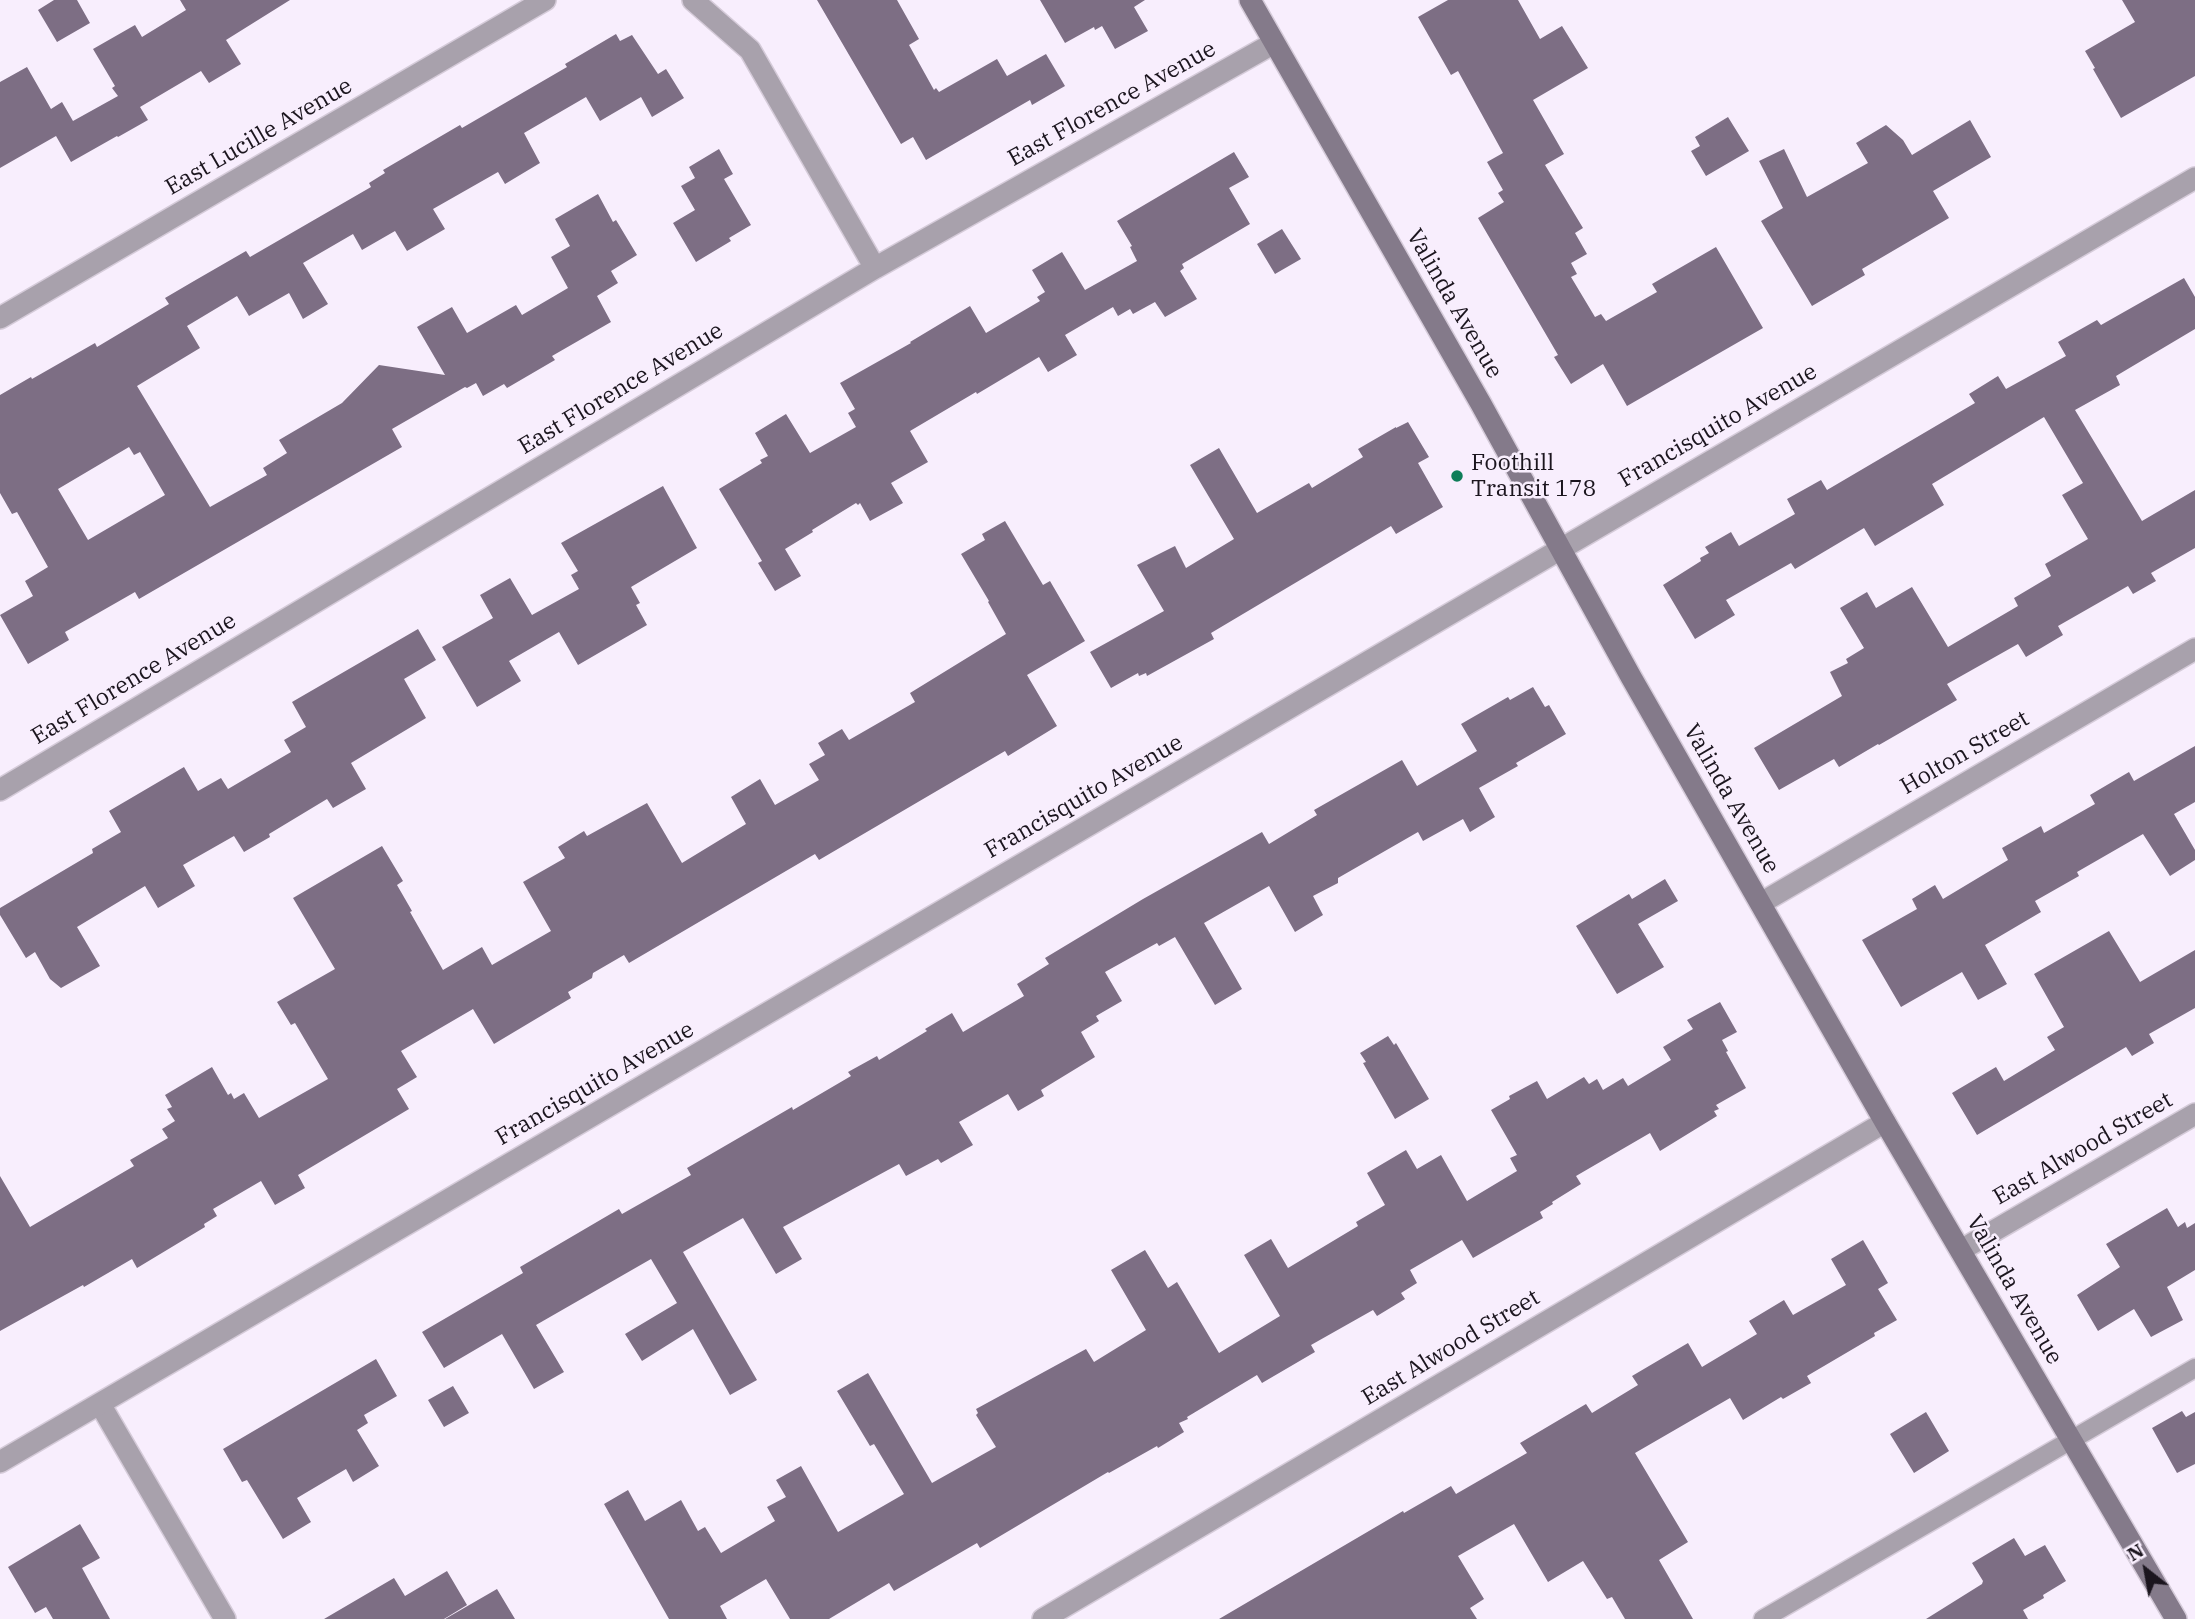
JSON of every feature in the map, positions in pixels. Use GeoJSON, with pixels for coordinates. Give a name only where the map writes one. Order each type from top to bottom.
{"type":"FeatureCollection","features":[{"type":"Feature","properties":{"kind":"main road","name":"Valinda Avenue"},"geometry":{"type":"LineString","coordinates":[[1250,0],[1885,1122],[2176,1619]]}},
{"type":"Feature","properties":{"kind":"street","name":"East Lucille Avenue"},"geometry":{"type":"LineString","coordinates":[[0,318],[545,0]]}},
{"type":"Feature","properties":{"kind":"street"},"geometry":{"type":"LineString","coordinates":[[692,0],[750,50],[875,268]]}},
{"type":"Feature","properties":{"kind":"street","name":"East Florence Avenue"},"geometry":{"type":"LineString","coordinates":[[0,790],[875,268],[1274,43]]}},
{"type":"Feature","properties":{"kind":"street","name":"Francisquito Avenue"},"geometry":{"type":"LineString","coordinates":[[0,1462],[2195,178]]}},
{"type":"Feature","properties":{"kind":"street","name":"Holton Street"},"geometry":{"type":"LineString","coordinates":[[1761,903],[2195,649]]}},
{"type":"Feature","properties":{"kind":"street","name":"East Alwood Street"},"geometry":{"type":"LineString","coordinates":[[1961,1250],[2195,1114]]}},
{"type":"Feature","properties":{"kind":"street","name":"East Alwood Street"},"geometry":{"type":"LineString","coordinates":[[1042,1619],[1885,1122]]}},
{"type":"Feature","properties":{"kind":"street"},"geometry":{"type":"LineString","coordinates":[[100,1404],[225,1619]]}},
{"type":"Feature","properties":{"kind":"lane"},"geometry":{"type":"LineString","coordinates":[[1763,1619],[2195,1368]]}},
{"type":"Feature","properties":{"kind":"building"},"geometry":{"type":"Polygon","coordinates":[[[54,0],[77,0],[90,23],[57,42],[38,10],[54,0]]]}},
{"type":"Feature","properties":{"kind":"building"},"geometry":{"type":"Polygon","coordinates":[[[180,0],[290,0],[226,40],[241,64],[209,83],[201,71],[140,107],[148,120],[71,162],[56,136],[0,168],[0,82],[27,67],[51,109],[62,102],[73,121],[118,96],[93,49],[135,25],[142,37],[186,10],[180,0]]]}},
{"type":"Feature","properties":{"kind":"building"},"geometry":{"type":"Polygon","coordinates":[[[817,0],[897,0],[919,39],[909,45],[934,90],[936,88],[939,92],[997,59],[1007,76],[1046,54],[1065,86],[1032,105],[1030,100],[926,160],[913,137],[901,144],[817,0]]]}},
{"type":"Feature","properties":{"kind":"building"},"geometry":{"type":"Polygon","coordinates":[[[1040,0],[1145,0],[1134,7],[1148,31],[1115,49],[1102,26],[1095,30],[1094,27],[1065,43],[1040,0]]]}},
{"type":"Feature","properties":{"kind":"building"},"geometry":{"type":"Polygon","coordinates":[[[1448,0],[1518,0],[1540,39],[1562,26],[1588,68],[1533,100],[1564,154],[1545,165],[1583,228],[1575,233],[1587,254],[1571,263],[1577,274],[1571,277],[1595,317],[1601,314],[1606,321],[1657,292],[1652,284],[1716,247],[1763,328],[1627,406],[1603,364],[1571,384],[1554,357],[1558,355],[1478,218],[1504,202],[1498,193],[1503,190],[1487,162],[1503,153],[1458,71],[1451,75],[1418,17],[1448,0]]]}},
{"type":"Feature","properties":{"kind":"building"},"geometry":{"type":"Polygon","coordinates":[[[2122,0],[2195,0],[2195,76],[2121,118],[2085,51],[2135,22],[2122,0]]]}},
{"type":"Feature","properties":{"kind":"building"},"geometry":{"type":"Polygon","coordinates":[[[616,34],[620,41],[632,35],[658,74],[666,69],[684,98],[652,117],[641,97],[600,121],[586,97],[524,133],[540,163],[505,184],[498,172],[433,209],[445,229],[407,251],[395,231],[362,250],[353,234],[303,263],[328,304],[303,319],[289,293],[249,316],[237,296],[187,326],[200,348],[137,386],[210,507],[267,475],[263,468],[287,453],[279,440],[342,403],[379,365],[445,375],[417,327],[452,307],[467,333],[516,305],[522,315],[568,288],[551,257],[570,246],[555,219],[598,194],[613,222],[616,220],[637,255],[611,271],[618,283],[597,296],[611,322],[552,356],[555,360],[507,388],[504,384],[483,396],[476,383],[392,429],[402,447],[139,599],[135,592],[65,632],[69,640],[28,664],[0,615],[33,596],[25,581],[48,567],[17,512],[12,514],[0,493],[0,395],[95,343],[97,347],[169,304],[165,298],[194,281],[246,251],[250,257],[371,187],[369,183],[385,173],[383,170],[567,67],[565,64],[616,34]],[[129,447],[58,489],[88,540],[165,495],[140,452],[134,455],[129,447]]]}},
{"type":"Feature","properties":{"kind":"building"},"geometry":{"type":"Polygon","coordinates":[[[1728,117],[1749,151],[1706,176],[1691,151],[1700,146],[1695,137],[1728,117]]]}},
{"type":"Feature","properties":{"kind":"building"},"geometry":{"type":"Polygon","coordinates":[[[1970,120],[1991,157],[1933,191],[1949,218],[1862,269],[1865,275],[1812,306],[1761,221],[1783,208],[1759,161],[1784,149],[1807,197],[1868,163],[1856,143],[1886,125],[1903,140],[1912,155],[1970,120]]]}},
{"type":"Feature","properties":{"kind":"building"},"geometry":{"type":"Polygon","coordinates":[[[719,149],[733,174],[724,179],[751,225],[729,238],[731,241],[696,262],[673,223],[695,210],[681,186],[695,178],[689,167],[719,149]]]}},
{"type":"Feature","properties":{"kind":"building"},"geometry":{"type":"Polygon","coordinates":[[[1234,152],[1249,177],[1229,188],[1250,224],[1182,264],[1184,268],[1180,271],[1197,299],[1165,317],[1155,302],[1133,314],[1130,309],[1118,316],[1113,307],[1065,335],[1077,355],[1048,372],[1039,357],[910,431],[928,462],[891,483],[903,503],[870,521],[860,503],[856,503],[812,530],[813,532],[785,549],[801,576],[775,591],[758,563],[762,561],[719,489],[762,463],[760,460],[768,456],[755,433],[786,414],[810,453],[856,427],[848,413],[855,409],[840,383],[970,306],[986,333],[1040,301],[1037,297],[1045,292],[1032,270],[1062,252],[1085,290],[1137,261],[1130,247],[1132,246],[1117,221],[1234,152]]]}},
{"type":"Feature","properties":{"kind":"building"},"geometry":{"type":"Polygon","coordinates":[[[1282,229],[1301,259],[1275,274],[1257,244],[1282,229]]]}},
{"type":"Feature","properties":{"kind":"building"},"geometry":{"type":"Polygon","coordinates":[[[2184,278],[2195,297],[2195,329],[2116,376],[2120,385],[2075,410],[2142,521],[2195,490],[2195,548],[2151,573],[2156,581],[2133,594],[2128,586],[2058,626],[2063,635],[2026,657],[2018,644],[1947,684],[1957,700],[1839,767],[1834,759],[1779,790],[1754,748],[1842,696],[1830,672],[1848,663],[1846,659],[1864,648],[1840,608],[1867,592],[1876,608],[1912,587],[1948,647],[2018,606],[2014,598],[2051,576],[2045,564],[2088,539],[2062,495],[2083,483],[2044,417],[1932,484],[1944,505],[1875,546],[1864,528],[1795,569],[1791,563],[1726,600],[1735,615],[1695,639],[1663,585],[1701,561],[1700,558],[1709,553],[1705,547],[1731,532],[1739,546],[1795,514],[1787,499],[1821,480],[1827,490],[1975,403],[1969,394],[1998,376],[2006,389],[2066,356],[2058,342],[2097,320],[2101,325],[2184,278]]]}},
{"type":"Feature","properties":{"kind":"building"},"geometry":{"type":"Polygon","coordinates":[[[1408,422],[1429,457],[1418,463],[1443,507],[1396,534],[1391,526],[1211,633],[1214,639],[1147,676],[1146,673],[1139,676],[1138,673],[1111,688],[1090,652],[1164,611],[1137,565],[1175,546],[1186,568],[1234,539],[1190,465],[1219,448],[1257,513],[1309,483],[1312,488],[1363,457],[1358,449],[1408,422]]]}},
{"type":"Feature","properties":{"kind":"building"},"geometry":{"type":"Polygon","coordinates":[[[663,486],[697,548],[631,587],[640,603],[636,605],[647,625],[578,665],[559,632],[509,661],[521,681],[477,707],[442,647],[493,618],[480,595],[510,578],[532,615],[579,589],[571,575],[578,571],[561,543],[663,486]]]}},
{"type":"Feature","properties":{"kind":"building"},"geometry":{"type":"Polygon","coordinates":[[[1005,521],[1043,585],[1050,581],[1085,641],[1027,675],[1057,726],[1008,756],[1005,751],[819,860],[815,854],[629,963],[624,955],[568,992],[571,998],[494,1044],[473,1009],[401,1051],[417,1077],[397,1089],[409,1109],[298,1175],[305,1188],[275,1205],[261,1181],[213,1209],[217,1216],[204,1224],[205,1227],[137,1268],[132,1259],[0,1331],[0,1176],[30,1227],[134,1166],[130,1160],[168,1138],[162,1129],[175,1121],[167,1109],[172,1107],[165,1095],[212,1067],[228,1095],[231,1093],[234,1099],[244,1093],[259,1118],[328,1079],[295,1023],[291,1025],[277,1002],[335,969],[293,898],[382,846],[403,881],[397,885],[412,911],[410,912],[443,970],[482,947],[492,965],[551,931],[523,882],[565,858],[558,847],[584,831],[587,836],[647,803],[682,863],[746,824],[731,797],[760,779],[775,805],[819,780],[809,764],[825,755],[818,743],[842,729],[849,740],[915,702],[910,693],[1006,634],[961,554],[985,540],[982,534],[1005,521]]]}},
{"type":"Feature","properties":{"kind":"building"},"geometry":{"type":"Polygon","coordinates":[[[418,629],[436,660],[404,679],[426,718],[351,763],[366,789],[333,808],[327,799],[244,852],[234,836],[183,865],[195,886],[158,908],[145,886],[77,927],[100,966],[61,988],[50,979],[35,952],[26,958],[0,915],[0,908],[93,853],[92,849],[121,832],[109,811],[184,767],[198,791],[221,778],[228,789],[291,752],[284,740],[306,727],[292,702],[418,629]]]}},
{"type":"Feature","properties":{"kind":"building"},"geometry":{"type":"Polygon","coordinates":[[[1533,687],[1545,707],[1549,705],[1566,734],[1479,788],[1495,817],[1470,832],[1463,819],[1423,841],[1418,832],[1338,878],[1338,883],[1313,896],[1323,915],[1295,932],[1269,886],[1204,923],[1242,989],[1215,1005],[1175,937],[1159,946],[1157,943],[1105,972],[1122,1001],[1096,1016],[1099,1021],[1081,1032],[1095,1057],[1041,1090],[1044,1096],[1018,1111],[1008,1094],[959,1122],[973,1145],[941,1163],[938,1159],[906,1176],[899,1164],[783,1227],[802,1259],[776,1274],[743,1218],[683,1252],[757,1380],[730,1395],[693,1329],[642,1361],[625,1334],[677,1303],[651,1259],[536,1325],[564,1372],[534,1389],[502,1334],[444,1368],[422,1332],[523,1273],[520,1267],[619,1209],[622,1214],[691,1175],[687,1168],[851,1076],[848,1072],[877,1056],[879,1060],[952,1013],[963,1032],[1024,996],[1017,984],[1049,964],[1045,958],[1262,832],[1269,844],[1317,815],[1314,810],[1402,760],[1417,786],[1477,751],[1461,724],[1508,697],[1510,700],[1533,687]]]}},
{"type":"Feature","properties":{"kind":"building"},"geometry":{"type":"Polygon","coordinates":[[[2195,746],[2195,802],[2174,814],[2195,850],[2195,860],[2170,876],[2143,834],[2077,872],[2079,876],[2035,901],[2041,912],[1985,945],[2007,984],[1978,1000],[1962,972],[1901,1007],[1862,940],[1917,909],[1912,899],[1935,885],[1943,899],[2008,860],[2002,848],[2041,826],[2044,833],[2095,804],[2090,795],[2129,772],[2134,781],[2195,746]]]}},
{"type":"Feature","properties":{"kind":"building"},"geometry":{"type":"Polygon","coordinates":[[[1665,879],[1678,901],[1638,924],[1664,967],[1617,994],[1576,926],[1629,894],[1632,899],[1665,879]]]}},
{"type":"Feature","properties":{"kind":"building"},"geometry":{"type":"Polygon","coordinates":[[[2109,931],[2140,982],[2195,950],[2195,1008],[2149,1034],[2154,1043],[2132,1056],[2126,1047],[1977,1135],[1952,1093],[1996,1067],[2004,1081],[2055,1050],[2047,1037],[2064,1027],[2034,974],[2109,931]]]}},
{"type":"Feature","properties":{"kind":"building"},"geometry":{"type":"Polygon","coordinates":[[[1720,1002],[1737,1032],[1722,1040],[1746,1088],[1716,1105],[1719,1109],[1714,1111],[1717,1116],[1660,1151],[1650,1133],[1576,1176],[1581,1184],[1540,1212],[1543,1218],[1473,1258],[1462,1240],[1410,1270],[1417,1283],[1401,1293],[1405,1299],[1377,1316],[1373,1310],[1311,1345],[1315,1352],[1262,1383],[1257,1375],[1187,1417],[1188,1419],[1179,1423],[1184,1432],[1158,1448],[1157,1446],[1108,1472],[980,1548],[977,1543],[894,1591],[889,1583],[829,1619],[790,1619],[766,1579],[720,1606],[727,1619],[669,1619],[604,1504],[628,1490],[645,1521],[681,1500],[698,1531],[705,1527],[721,1553],[775,1521],[767,1507],[786,1497],[776,1480],[801,1466],[838,1532],[904,1494],[874,1444],[870,1446],[837,1391],[868,1373],[932,1483],[996,1447],[976,1415],[976,1409],[1086,1349],[1094,1362],[1146,1330],[1111,1270],[1145,1250],[1168,1288],[1177,1282],[1219,1353],[1280,1316],[1244,1255],[1271,1239],[1288,1268],[1358,1226],[1356,1222],[1385,1205],[1367,1173],[1406,1150],[1417,1169],[1441,1155],[1467,1201],[1517,1171],[1510,1158],[1517,1155],[1491,1110],[1510,1099],[1509,1096],[1537,1081],[1547,1099],[1584,1077],[1589,1084],[1597,1079],[1603,1090],[1623,1078],[1628,1086],[1671,1060],[1663,1047],[1693,1029],[1687,1020],[1720,1002]]]}},
{"type":"Feature","properties":{"kind":"building"},"geometry":{"type":"Polygon","coordinates":[[[1388,1036],[1394,1045],[1396,1043],[1429,1099],[1395,1119],[1360,1053],[1388,1036]]]}},
{"type":"Feature","properties":{"kind":"building"},"geometry":{"type":"Polygon","coordinates":[[[2167,1208],[2178,1227],[2185,1222],[2187,1228],[2195,1223],[2195,1270],[2167,1287],[2183,1320],[2151,1337],[2134,1309],[2098,1331],[2077,1295],[2120,1267],[2106,1244],[2167,1208]]]}},
{"type":"Feature","properties":{"kind":"building"},"geometry":{"type":"Polygon","coordinates":[[[1863,1240],[1888,1283],[1878,1289],[1897,1320],[1807,1376],[1811,1383],[1743,1420],[1730,1398],[1635,1453],[1688,1542],[1659,1560],[1693,1619],[1625,1619],[1612,1597],[1607,1599],[1583,1561],[1548,1582],[1514,1524],[1458,1556],[1484,1599],[1470,1608],[1477,1619],[1219,1619],[1403,1511],[1404,1513],[1451,1486],[1456,1494],[1527,1453],[1520,1443],[1586,1404],[1592,1413],[1638,1385],[1632,1376],[1688,1343],[1702,1367],[1757,1334],[1749,1321],[1784,1300],[1793,1315],[1846,1285],[1831,1259],[1863,1240]]]}},
{"type":"Feature","properties":{"kind":"building"},"geometry":{"type":"Polygon","coordinates":[[[376,1359],[397,1396],[364,1415],[368,1423],[357,1430],[379,1466],[353,1482],[346,1469],[297,1498],[311,1522],[283,1539],[247,1480],[242,1482],[223,1449],[376,1359]]]}},
{"type":"Feature","properties":{"kind":"building"},"geometry":{"type":"Polygon","coordinates":[[[453,1386],[469,1413],[444,1427],[428,1400],[453,1386]]]}},
{"type":"Feature","properties":{"kind":"building"},"geometry":{"type":"Polygon","coordinates":[[[2182,1411],[2186,1417],[2195,1412],[2195,1464],[2177,1473],[2152,1428],[2182,1411]]]}},
{"type":"Feature","properties":{"kind":"building"},"geometry":{"type":"Polygon","coordinates":[[[1926,1412],[1949,1451],[1914,1473],[1890,1434],[1926,1412]]]}},
{"type":"Feature","properties":{"kind":"building"},"geometry":{"type":"Polygon","coordinates":[[[80,1524],[100,1558],[82,1568],[110,1619],[53,1619],[46,1607],[35,1613],[8,1567],[80,1524]]]}},
{"type":"Feature","properties":{"kind":"building"},"geometry":{"type":"Polygon","coordinates":[[[2014,1538],[2025,1556],[2045,1545],[2066,1581],[2023,1610],[2028,1619],[1926,1619],[1982,1584],[1983,1581],[1972,1563],[2014,1538]]]}},
{"type":"Feature","properties":{"kind":"building"},"geometry":{"type":"Polygon","coordinates":[[[447,1571],[467,1605],[444,1619],[324,1619],[394,1578],[405,1596],[447,1571]]]}},
{"type":"Feature","properties":{"kind":"building"},"geometry":{"type":"Polygon","coordinates":[[[497,1589],[515,1619],[445,1619],[497,1589]]]}},
{"type":"Feature","properties":{"kind":"place","name":"Foothill Transit 178"},"geometry":{"type":"Point","coordinates":[1457,476]}}]}
